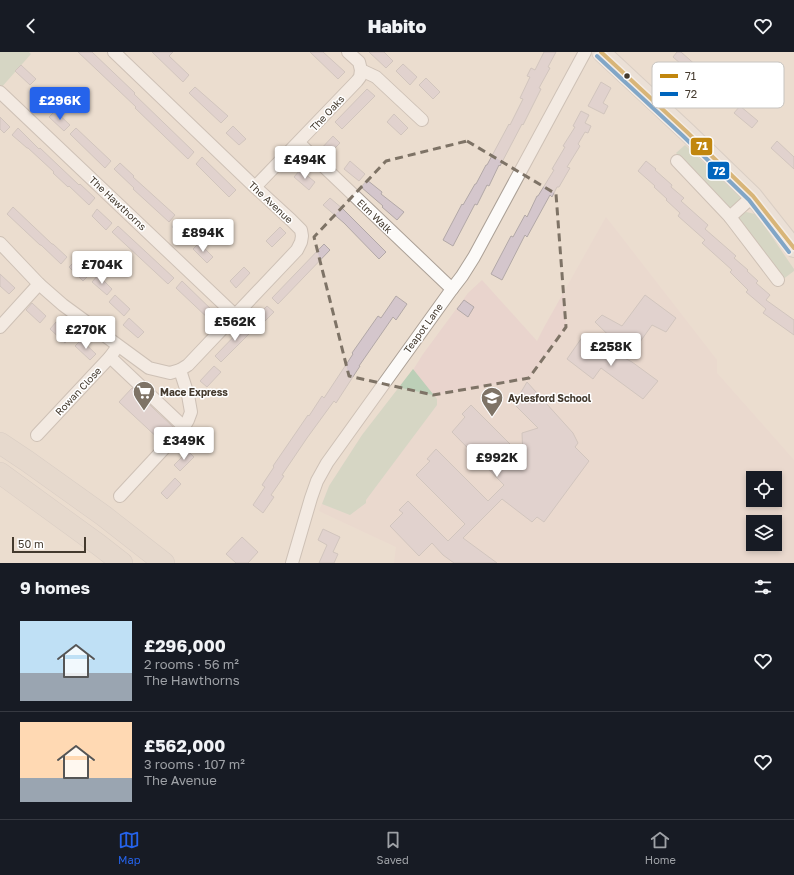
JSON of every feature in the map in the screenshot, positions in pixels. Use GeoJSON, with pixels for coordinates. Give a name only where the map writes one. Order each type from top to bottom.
{"type":"FeatureCollection","features":[{"type":"Feature","properties":{"kind":"highway"},"geometry":{"type":"LineString","coordinates":[[0,444],[27,461],[104,516],[164,563]]}},
{"type":"Feature","properties":{"kind":"highway"},"geometry":{"type":"LineString","coordinates":[[0,474],[93,540],[122,563]]}},
{"type":"Feature","properties":{"kind":"main road"},"geometry":{"type":"LineString","coordinates":[[602,52],[652,99]]}},
{"type":"Feature","properties":{"kind":"main road"},"geometry":{"type":"LineString","coordinates":[[662,108],[753,196],[794,248]]}},
{"type":"Feature","properties":{"kind":"street","name":"The Avenue"},"geometry":{"type":"LineString","coordinates":[[114,52],[301,230],[301,242],[297,250],[191,361],[180,370]]}},
{"type":"Feature","properties":{"kind":"street"},"geometry":{"type":"LineString","coordinates":[[348,52],[359,62],[361,70],[376,77],[422,120]]}},
{"type":"Feature","properties":{"kind":"street","name":"Teapot Lane"},"geometry":{"type":"LineString","coordinates":[[292,563],[317,480],[327,463],[462,276],[474,257],[585,52]]}},
{"type":"Feature","properties":{"kind":"street","name":"The Oaks"},"geometry":{"type":"LineString","coordinates":[[256,187],[357,81],[360,77],[361,70]]}},
{"type":"Feature","properties":{"kind":"street","name":"The Hawthorns"},"geometry":{"type":"LineString","coordinates":[[0,92],[235,315]]}},
{"type":"Feature","properties":{"kind":"street","name":"Elm Walk"},"geometry":{"type":"LineString","coordinates":[[299,143],[452,289]]}},
{"type":"Feature","properties":{"kind":"street"},"geometry":{"type":"LineString","coordinates":[[677,161],[730,217],[778,280]]}},
{"type":"Feature","properties":{"kind":"street"},"geometry":{"type":"LineString","coordinates":[[730,217],[753,196]]}},
{"type":"Feature","properties":{"kind":"street"},"geometry":{"type":"LineString","coordinates":[[0,243],[39,284],[63,305],[149,368],[170,373],[180,370],[188,395],[191,412],[188,420],[184,427],[120,496]]}},
{"type":"Feature","properties":{"kind":"street"},"geometry":{"type":"LineString","coordinates":[[0,327],[39,284]]}},
{"type":"Feature","properties":{"kind":"street","name":"Rowan Close"},"geometry":{"type":"LineString","coordinates":[[37,435],[110,357],[118,346]]}},
{"type":"Feature","properties":{"kind":"street"},"geometry":{"type":"LineString","coordinates":[[110,357],[184,427]]}},
{"type":"Feature","properties":{"kind":"highlighted area"},"geometry":{"type":"Polygon","coordinates":[[[467,141],[556,194],[566,327],[529,378],[433,395],[349,376],[314,237],[386,161],[467,141]]]}},
{"type":"Feature","properties":{"kind":"shaded area","name":"Aylesford School"},"geometry":{"type":"Polygon","coordinates":[[[606,217],[717,360],[717,373],[794,460],[794,563],[394,563],[396,547],[319,511],[329,486],[362,435],[413,370],[468,293],[482,280],[537,341],[606,217]]]}},
{"type":"Feature","properties":{"kind":"green space"},"geometry":{"type":"Polygon","coordinates":[[[0,52],[29,52],[31,54],[0,89],[0,52]]]}},
{"type":"Feature","properties":{"kind":"green space"},"geometry":{"type":"Polygon","coordinates":[[[685,145],[743,199],[732,210],[726,208],[676,153],[685,145]]]}},
{"type":"Feature","properties":{"kind":"green space"},"geometry":{"type":"Polygon","coordinates":[[[746,212],[755,214],[759,218],[794,269],[794,271],[782,280],[738,223],[739,216],[746,212]]]}},
{"type":"Feature","properties":{"kind":"green space"},"geometry":{"type":"Polygon","coordinates":[[[413,369],[437,399],[437,405],[366,500],[366,503],[350,515],[322,504],[329,486],[362,435],[413,369]]]}},
{"type":"Feature","properties":{"kind":"building"},"geometry":{"type":"Polygon","coordinates":[[[78,52],[92,52],[135,93],[134,94],[194,152],[188,159],[135,108],[136,107],[78,52]]]}},
{"type":"Feature","properties":{"kind":"building"},"geometry":{"type":"Polygon","coordinates":[[[152,52],[173,52],[169,56],[189,75],[183,82],[152,52]]]}},
{"type":"Feature","properties":{"kind":"building"},"geometry":{"type":"Polygon","coordinates":[[[310,52],[323,52],[345,72],[338,79],[310,52]]]}},
{"type":"Feature","properties":{"kind":"building"},"geometry":{"type":"Polygon","coordinates":[[[369,52],[384,52],[393,61],[386,68],[369,52]]]}},
{"type":"Feature","properties":{"kind":"building"},"geometry":{"type":"Polygon","coordinates":[[[544,52],[556,52],[548,67],[550,68],[539,88],[541,89],[489,186],[487,185],[477,205],[475,204],[453,246],[443,240],[462,204],[463,205],[476,184],[509,124],[510,125],[523,99],[520,98],[530,77],[527,76],[531,68],[535,70],[544,52]]]}},
{"type":"Feature","properties":{"kind":"building"},"geometry":{"type":"Polygon","coordinates":[[[677,52],[681,52],[692,62],[679,62],[673,57],[677,52]]]}},
{"type":"Feature","properties":{"kind":"building"},"geometry":{"type":"Polygon","coordinates":[[[403,64],[417,77],[410,85],[396,71],[403,64]]]}},
{"type":"Feature","properties":{"kind":"building"},"geometry":{"type":"Polygon","coordinates":[[[21,65],[36,79],[30,85],[15,71],[21,65]]]}},
{"type":"Feature","properties":{"kind":"building"},"geometry":{"type":"Polygon","coordinates":[[[426,78],[440,92],[433,99],[419,85],[426,78]]]}},
{"type":"Feature","properties":{"kind":"building"},"geometry":{"type":"Polygon","coordinates":[[[601,82],[611,88],[603,103],[608,106],[604,114],[588,106],[601,82]]]}},
{"type":"Feature","properties":{"kind":"building"},"geometry":{"type":"Polygon","coordinates":[[[195,87],[228,116],[221,123],[189,93],[195,87]]]}},
{"type":"Feature","properties":{"kind":"building"},"geometry":{"type":"Polygon","coordinates":[[[36,89],[51,103],[45,109],[30,95],[36,89]]]}},
{"type":"Feature","properties":{"kind":"building"},"geometry":{"type":"Polygon","coordinates":[[[367,89],[375,96],[342,129],[335,122],[367,89]]]}},
{"type":"Feature","properties":{"kind":"building"},"geometry":{"type":"Polygon","coordinates":[[[738,108],[742,108],[758,121],[752,128],[734,113],[738,108]]]}},
{"type":"Feature","properties":{"kind":"building"},"geometry":{"type":"Polygon","coordinates":[[[55,111],[70,125],[64,131],[49,117],[55,111]]]}},
{"type":"Feature","properties":{"kind":"building"},"geometry":{"type":"Polygon","coordinates":[[[581,111],[589,115],[585,123],[591,126],[588,133],[585,132],[578,144],[580,146],[567,167],[570,168],[552,197],[550,195],[527,237],[525,235],[502,280],[491,274],[511,236],[513,237],[525,215],[527,217],[537,196],[554,170],[552,169],[565,147],[563,146],[575,127],[573,126],[581,111]]]}},
{"type":"Feature","properties":{"kind":"building"},"geometry":{"type":"Polygon","coordinates":[[[394,114],[408,128],[401,135],[387,122],[394,114]]]}},
{"type":"Feature","properties":{"kind":"building"},"geometry":{"type":"Polygon","coordinates":[[[0,117],[10,127],[4,133],[0,129],[0,117]]]}},
{"type":"Feature","properties":{"kind":"building"},"geometry":{"type":"Polygon","coordinates":[[[233,126],[246,139],[239,145],[226,133],[233,126]]]}},
{"type":"Feature","properties":{"kind":"building"},"geometry":{"type":"Polygon","coordinates":[[[18,128],[39,149],[40,148],[95,198],[89,205],[12,135],[18,128]]]}},
{"type":"Feature","properties":{"kind":"building"},"geometry":{"type":"Polygon","coordinates":[[[76,128],[111,161],[105,168],[70,134],[76,128]]]}},
{"type":"Feature","properties":{"kind":"building"},"geometry":{"type":"Polygon","coordinates":[[[333,136],[340,143],[326,157],[319,151],[333,136]]]}},
{"type":"Feature","properties":{"kind":"building"},"geometry":{"type":"Polygon","coordinates":[[[777,141],[794,157],[794,169],[771,148],[777,141]]]}},
{"type":"Feature","properties":{"kind":"building"},"geometry":{"type":"Polygon","coordinates":[[[202,157],[236,190],[229,197],[196,164],[202,157]]]}},
{"type":"Feature","properties":{"kind":"building"},"geometry":{"type":"Polygon","coordinates":[[[350,161],[365,174],[359,181],[344,169],[350,161]]]}},
{"type":"Feature","properties":{"kind":"building"},"geometry":{"type":"Polygon","coordinates":[[[646,161],[656,169],[655,170],[672,185],[671,187],[684,198],[681,201],[708,225],[705,229],[736,256],[734,258],[758,281],[756,283],[770,295],[766,300],[794,320],[794,335],[763,313],[766,309],[746,292],[748,290],[730,272],[732,270],[702,243],[705,240],[678,216],[680,213],[666,200],[667,199],[654,187],[655,186],[638,171],[646,161]]]}},
{"type":"Feature","properties":{"kind":"building"},"geometry":{"type":"Polygon","coordinates":[[[120,163],[134,176],[133,177],[175,215],[169,222],[133,189],[134,188],[114,169],[120,163]]]}},
{"type":"Feature","properties":{"kind":"building"},"geometry":{"type":"Polygon","coordinates":[[[300,170],[315,182],[309,190],[294,177],[300,170]]]}},
{"type":"Feature","properties":{"kind":"building"},"geometry":{"type":"Polygon","coordinates":[[[367,180],[382,192],[381,194],[404,212],[397,220],[361,187],[367,180]]]}},
{"type":"Feature","properties":{"kind":"building"},"geometry":{"type":"Polygon","coordinates":[[[330,198],[386,252],[379,259],[344,223],[323,205],[330,198]]]}},
{"type":"Feature","properties":{"kind":"building"},"geometry":{"type":"Polygon","coordinates":[[[13,207],[67,257],[61,264],[7,214],[13,207]]]}},
{"type":"Feature","properties":{"kind":"building"},"geometry":{"type":"Polygon","coordinates":[[[97,209],[112,223],[106,230],[92,216],[97,209]]]}},
{"type":"Feature","properties":{"kind":"building"},"geometry":{"type":"Polygon","coordinates":[[[178,220],[193,234],[187,240],[172,227],[178,220]]]}},
{"type":"Feature","properties":{"kind":"building"},"geometry":{"type":"Polygon","coordinates":[[[118,226],[174,278],[168,284],[112,232],[118,226]]]}},
{"type":"Feature","properties":{"kind":"building"},"geometry":{"type":"Polygon","coordinates":[[[280,227],[286,233],[272,247],[266,241],[280,227]]]}},
{"type":"Feature","properties":{"kind":"building"},"geometry":{"type":"Polygon","coordinates":[[[199,243],[213,257],[207,263],[193,249],[199,243]]]}},
{"type":"Feature","properties":{"kind":"building"},"geometry":{"type":"Polygon","coordinates":[[[324,244],[330,250],[278,304],[272,298],[324,244]]]}},
{"type":"Feature","properties":{"kind":"building"},"geometry":{"type":"Polygon","coordinates":[[[75,261],[89,275],[83,281],[69,267],[75,261]]]}},
{"type":"Feature","properties":{"kind":"building"},"geometry":{"type":"Polygon","coordinates":[[[244,267],[250,273],[236,288],[230,281],[244,267]]]}},
{"type":"Feature","properties":{"kind":"building"},"geometry":{"type":"Polygon","coordinates":[[[0,274],[15,288],[9,294],[0,286],[0,274]]]}},
{"type":"Feature","properties":{"kind":"building"},"geometry":{"type":"Polygon","coordinates":[[[98,275],[112,289],[107,295],[92,282],[98,275]]]}},
{"type":"Feature","properties":{"kind":"building"},"geometry":{"type":"Polygon","coordinates":[[[182,281],[217,315],[211,321],[176,288],[182,281]]]}},
{"type":"Feature","properties":{"kind":"building"},"geometry":{"type":"Polygon","coordinates":[[[115,295],[130,309],[124,316],[109,302],[115,295]]]}},
{"type":"Feature","properties":{"kind":"building"},"geometry":{"type":"Polygon","coordinates":[[[645,295],[676,318],[666,332],[652,325],[630,356],[595,322],[602,315],[622,326],[645,295]]]}},
{"type":"Feature","properties":{"kind":"building"},"geometry":{"type":"Polygon","coordinates":[[[396,296],[407,304],[396,320],[393,317],[359,366],[336,403],[334,401],[307,438],[282,475],[284,476],[271,495],[274,497],[263,513],[253,505],[265,487],[262,485],[274,467],[273,466],[322,396],[324,398],[353,354],[352,353],[378,316],[381,318],[396,296]]]}},
{"type":"Feature","properties":{"kind":"building"},"geometry":{"type":"Polygon","coordinates":[[[464,300],[474,307],[468,317],[457,309],[464,300]]]}},
{"type":"Feature","properties":{"kind":"building"},"geometry":{"type":"Polygon","coordinates":[[[32,303],[46,316],[40,323],[26,310],[32,303]]]}},
{"type":"Feature","properties":{"kind":"building"},"geometry":{"type":"Polygon","coordinates":[[[267,306],[274,312],[259,327],[253,320],[267,306]]]}},
{"type":"Feature","properties":{"kind":"building"},"geometry":{"type":"Polygon","coordinates":[[[129,318],[144,332],[138,338],[123,325],[129,318]]]}},
{"type":"Feature","properties":{"kind":"building"},"geometry":{"type":"Polygon","coordinates":[[[56,322],[71,336],[65,343],[50,329],[56,322]]]}},
{"type":"Feature","properties":{"kind":"building"},"geometry":{"type":"Polygon","coordinates":[[[248,322],[255,328],[221,362],[215,356],[248,322]]]}},
{"type":"Feature","properties":{"kind":"building"},"geometry":{"type":"Polygon","coordinates":[[[583,336],[632,362],[658,381],[643,399],[601,368],[593,379],[567,359],[583,336]]]}},
{"type":"Feature","properties":{"kind":"building"},"geometry":{"type":"Polygon","coordinates":[[[81,340],[96,354],[90,360],[75,346],[81,340]]]}},
{"type":"Feature","properties":{"kind":"building"},"geometry":{"type":"Polygon","coordinates":[[[214,366],[221,372],[207,387],[200,381],[214,366]]]}},
{"type":"Feature","properties":{"kind":"building"},"geometry":{"type":"Polygon","coordinates":[[[527,382],[573,433],[578,443],[575,447],[589,461],[544,522],[537,517],[532,522],[502,499],[463,538],[497,563],[454,563],[443,555],[432,543],[419,556],[390,526],[403,513],[399,510],[408,501],[448,541],[465,524],[416,475],[430,461],[427,459],[436,449],[488,501],[504,485],[452,432],[465,417],[462,414],[471,405],[523,457],[522,433],[538,428],[514,404],[527,382]]]}},
{"type":"Feature","properties":{"kind":"building"},"geometry":{"type":"Polygon","coordinates":[[[132,388],[173,427],[161,441],[119,402],[132,388]]]}},
{"type":"Feature","properties":{"kind":"building"},"geometry":{"type":"Polygon","coordinates":[[[203,428],[210,434],[195,449],[189,443],[203,428]]]}},
{"type":"Feature","properties":{"kind":"building"},"geometry":{"type":"Polygon","coordinates":[[[188,451],[194,457],[180,471],[174,465],[188,451]]]}},
{"type":"Feature","properties":{"kind":"building"},"geometry":{"type":"Polygon","coordinates":[[[175,478],[181,484],[167,499],[161,493],[175,478]]]}},
{"type":"Feature","properties":{"kind":"building"},"geometry":{"type":"Polygon","coordinates":[[[323,529],[340,537],[333,552],[338,554],[334,563],[319,563],[327,545],[318,540],[323,529]]]}},
{"type":"Feature","properties":{"kind":"building"},"geometry":{"type":"Polygon","coordinates":[[[242,537],[258,552],[248,563],[236,563],[226,554],[242,537]]]}},
{"type":"Feature","properties":{"kind":"transit line","name":"71"},"geometry":{"type":"LineString","coordinates":[[601,52],[652,99]]}},
{"type":"Feature","properties":{"kind":"transit line","name":"72"},"geometry":{"type":"LineString","coordinates":[[597,56],[652,107]]}},
{"type":"Feature","properties":{"kind":"transit line","name":"72"},"geometry":{"type":"LineString","coordinates":[[653,108],[749,200],[789,252]]}},
{"type":"Feature","properties":{"kind":"transit line","name":"71"},"geometry":{"type":"LineString","coordinates":[[661,108],[753,196],[794,248]]}},
{"type":"Feature","properties":{"kind":"place","name":"Mace Express"},"geometry":{"type":"Point","coordinates":[144,412]}},
{"type":"Feature","properties":{"kind":"place","name":"Aylesford School"},"geometry":{"type":"Point","coordinates":[492,418]}}]}
